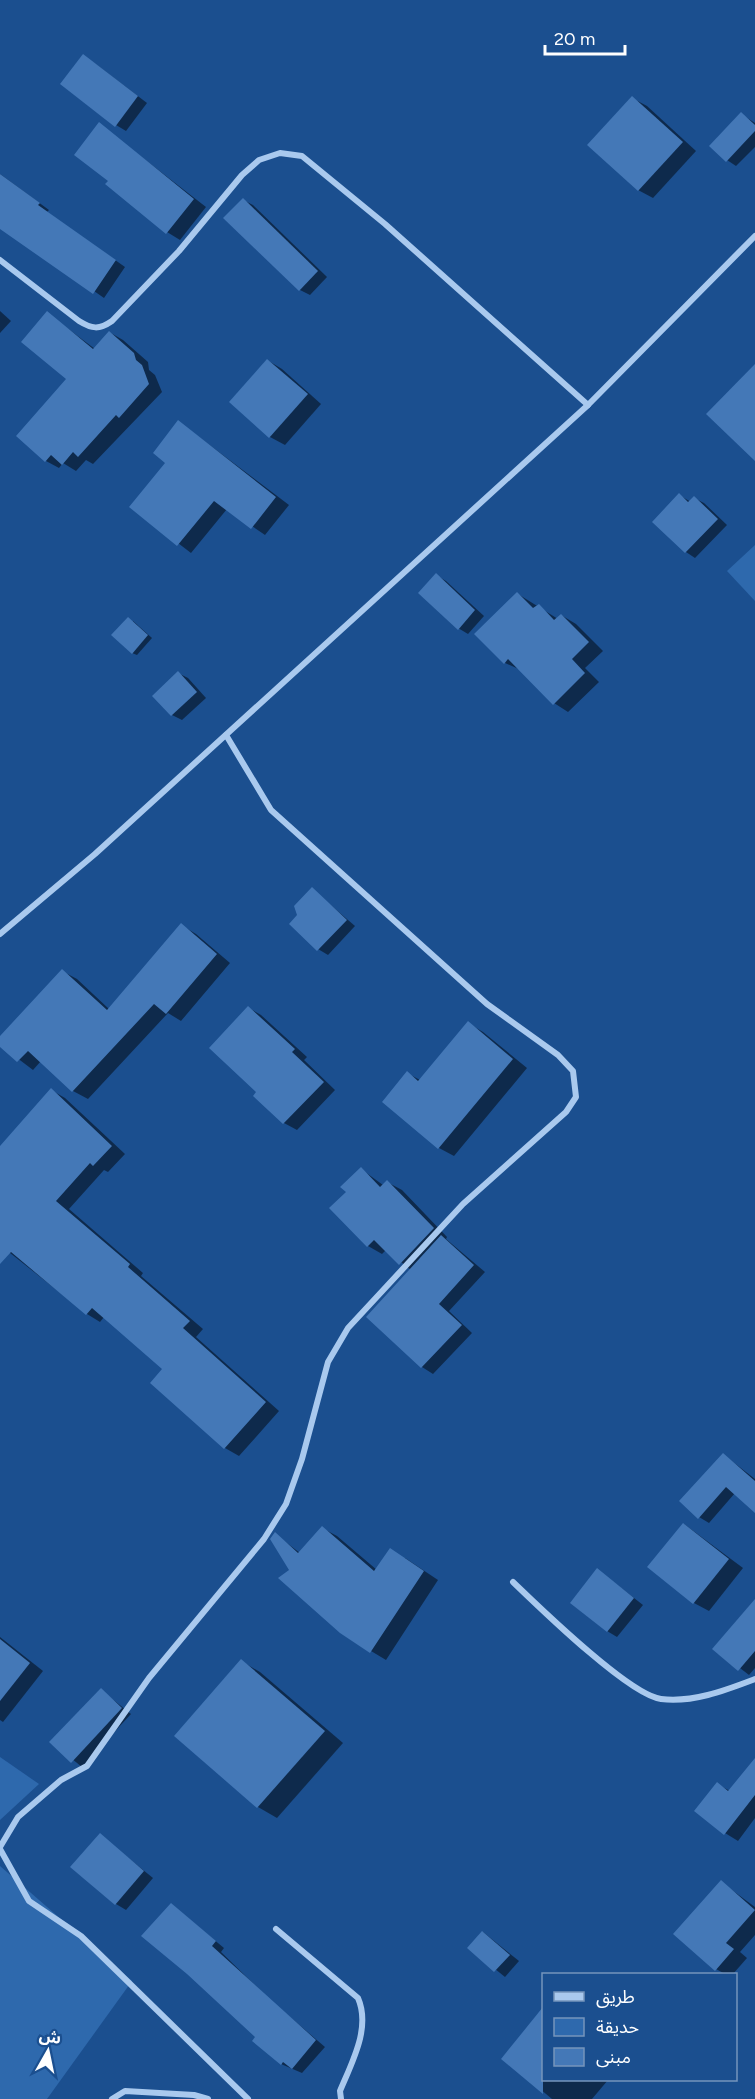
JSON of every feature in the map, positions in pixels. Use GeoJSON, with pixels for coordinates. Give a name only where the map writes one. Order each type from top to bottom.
{"type":"FeatureCollection","features":[{"type":"Feature","properties":{"kind":"street"},"geometry":{"type":"LineString","coordinates":[[0,260],[79,321],[90,328],[100,328],[112,321],[179,251],[242,175],[259,160],[280,153],[302,156],[385,224],[588,405]]}},
{"type":"Feature","properties":{"kind":"street"},"geometry":{"type":"LineString","coordinates":[[0,934],[95,854],[588,405],[755,236]]}},
{"type":"Feature","properties":{"kind":"street"},"geometry":{"type":"LineString","coordinates":[[226,735],[272,810],[487,1004],[558,1055],[573,1071],[576,1097],[566,1112],[463,1204],[348,1328],[328,1362],[302,1459],[286,1503],[264,1539],[149,1678],[87,1766],[61,1780],[18,1817],[0,1848],[29,1901],[81,1936],[248,2099]]}},
{"type":"Feature","properties":{"kind":"street"},"geometry":{"type":"LineString","coordinates":[[513,1582],[567,1634],[639,1690],[658,1699],[681,1700],[724,1690],[755,1678]]}},
{"type":"Feature","properties":{"kind":"street"},"geometry":{"type":"LineString","coordinates":[[276,1929],[358,1998],[364,2012],[363,2027],[340,2091],[341,2099]]}},
{"type":"Feature","properties":{"kind":"street"},"geometry":{"type":"LineString","coordinates":[[112,2099],[125,2091],[194,2095],[208,2099]]}},
{"type":"Feature","properties":{"kind":"green space"},"geometry":{"type":"Polygon","coordinates":[[[755,545],[755,601],[727,571],[755,545]]]}},
{"type":"Feature","properties":{"kind":"green space"},"geometry":{"type":"Polygon","coordinates":[[[0,1757],[39,1784],[0,1820],[0,1757]]]}},
{"type":"Feature","properties":{"kind":"green space"},"geometry":{"type":"Polygon","coordinates":[[[0,1866],[132,1981],[47,2099],[0,2099],[0,1866]]]}},
{"type":"Feature","properties":{"kind":"building"},"geometry":{"type":"Polygon","coordinates":[[[83,54],[138,96],[115,127],[60,84],[83,54]]]}},
{"type":"Feature","properties":{"kind":"building"},"geometry":{"type":"Polygon","coordinates":[[[632,96],[683,142],[638,191],[587,145],[632,96]]]}},
{"type":"Feature","properties":{"kind":"building"},"geometry":{"type":"Polygon","coordinates":[[[741,112],[755,125],[755,131],[726,162],[709,146],[741,112]]]}},
{"type":"Feature","properties":{"kind":"building"},"geometry":{"type":"Polygon","coordinates":[[[99,122],[194,199],[166,234],[105,184],[108,181],[74,155],[99,122]]]}},
{"type":"Feature","properties":{"kind":"building"},"geometry":{"type":"Polygon","coordinates":[[[0,174],[40,203],[38,205],[116,260],[93,294],[0,229],[0,174]]]}},
{"type":"Feature","properties":{"kind":"building"},"geometry":{"type":"Polygon","coordinates":[[[243,198],[318,271],[299,291],[223,218],[243,198]]]}},
{"type":"Feature","properties":{"kind":"building"},"geometry":{"type":"Polygon","coordinates":[[[47,311],[93,349],[109,331],[134,353],[136,360],[142,365],[149,384],[119,418],[116,415],[78,457],[73,452],[62,465],[51,455],[45,462],[16,436],[66,379],[21,342],[47,311]]]}},
{"type":"Feature","properties":{"kind":"building"},"geometry":{"type":"Polygon","coordinates":[[[267,359],[308,394],[269,438],[229,402],[267,359]]]}},
{"type":"Feature","properties":{"kind":"building"},"geometry":{"type":"Polygon","coordinates":[[[755,364],[755,461],[706,414],[755,364]]]}},
{"type":"Feature","properties":{"kind":"building"},"geometry":{"type":"Polygon","coordinates":[[[178,420],[276,497],[251,529],[214,501],[177,546],[129,507],[165,463],[153,453],[178,420]]]}},
{"type":"Feature","properties":{"kind":"building"},"geometry":{"type":"Polygon","coordinates":[[[679,493],[688,502],[694,496],[718,519],[685,553],[652,522],[679,493]]]}},
{"type":"Feature","properties":{"kind":"building"},"geometry":{"type":"Polygon","coordinates":[[[436,573],[475,610],[458,630],[418,593],[436,573]]]}},
{"type":"Feature","properties":{"kind":"building"},"geometry":{"type":"Polygon","coordinates":[[[517,592],[533,608],[539,604],[554,620],[561,614],[589,642],[572,659],[585,673],[553,705],[508,659],[504,664],[474,634],[517,592]]]}},
{"type":"Feature","properties":{"kind":"building"},"geometry":{"type":"Polygon","coordinates":[[[128,617],[148,635],[132,654],[111,635],[128,617]]]}},
{"type":"Feature","properties":{"kind":"building"},"geometry":{"type":"Polygon","coordinates":[[[178,671],[197,692],[171,716],[152,696],[178,671]]]}},
{"type":"Feature","properties":{"kind":"building"},"geometry":{"type":"Polygon","coordinates":[[[312,887],[347,920],[317,951],[289,924],[297,915],[294,906],[312,887]]]}},
{"type":"Feature","properties":{"kind":"building"},"geometry":{"type":"Polygon","coordinates":[[[181,923],[217,954],[166,1014],[154,1004],[72,1092],[28,1051],[17,1062],[0,1047],[0,1036],[62,969],[107,1010],[181,923]]]}},
{"type":"Feature","properties":{"kind":"building"},"geometry":{"type":"Polygon","coordinates":[[[248,1006],[295,1049],[292,1052],[324,1082],[283,1124],[253,1096],[256,1092],[209,1048],[248,1006]]]}},
{"type":"Feature","properties":{"kind":"building"},"geometry":{"type":"Polygon","coordinates":[[[468,1021],[513,1059],[438,1149],[382,1102],[407,1071],[418,1081],[468,1021]]]}},
{"type":"Feature","properties":{"kind":"building"},"geometry":{"type":"Polygon","coordinates":[[[51,1088],[112,1146],[93,1166],[90,1163],[56,1201],[130,1264],[128,1267],[190,1321],[183,1328],[266,1402],[224,1449],[150,1383],[162,1369],[92,1308],[86,1315],[11,1252],[0,1264],[0,1146],[51,1088]]]}},
{"type":"Feature","properties":{"kind":"building"},"geometry":{"type":"Polygon","coordinates":[[[361,1167],[380,1187],[387,1180],[434,1228],[399,1265],[374,1240],[367,1247],[329,1208],[346,1192],[340,1187],[361,1167]]]}},
{"type":"Feature","properties":{"kind":"building"},"geometry":{"type":"Polygon","coordinates":[[[441,1235],[474,1265],[439,1304],[462,1325],[421,1368],[366,1317],[441,1235]]]}},
{"type":"Feature","properties":{"kind":"building"},"geometry":{"type":"Polygon","coordinates":[[[723,1453],[755,1481],[755,1513],[726,1487],[698,1519],[679,1501],[723,1453]]]}},
{"type":"Feature","properties":{"kind":"building"},"geometry":{"type":"Polygon","coordinates":[[[683,1523],[729,1559],[693,1604],[647,1567],[683,1523]]]}},
{"type":"Feature","properties":{"kind":"building"},"geometry":{"type":"Polygon","coordinates":[[[322,1526],[374,1571],[390,1548],[424,1571],[370,1653],[340,1633],[278,1578],[289,1570],[270,1539],[275,1532],[298,1553],[322,1526]]]}},
{"type":"Feature","properties":{"kind":"building"},"geometry":{"type":"Polygon","coordinates":[[[597,1568],[634,1598],[607,1632],[570,1603],[597,1568]]]}},
{"type":"Feature","properties":{"kind":"building"},"geometry":{"type":"Polygon","coordinates":[[[755,1599],[755,1651],[738,1671],[712,1649],[755,1599]]]}},
{"type":"Feature","properties":{"kind":"building"},"geometry":{"type":"Polygon","coordinates":[[[0,1639],[30,1663],[0,1701],[0,1639]]]}},
{"type":"Feature","properties":{"kind":"building"},"geometry":{"type":"Polygon","coordinates":[[[241,1659],[325,1731],[257,1808],[174,1736],[241,1659]]]}},
{"type":"Feature","properties":{"kind":"building"},"geometry":{"type":"Polygon","coordinates":[[[101,1688],[122,1708],[71,1763],[49,1742],[101,1688]]]}},
{"type":"Feature","properties":{"kind":"building"},"geometry":{"type":"Polygon","coordinates":[[[755,1758],[755,1795],[724,1835],[694,1811],[717,1782],[728,1791],[755,1758]]]}},
{"type":"Feature","properties":{"kind":"building"},"geometry":{"type":"Polygon","coordinates":[[[100,1833],[144,1871],[115,1905],[70,1867],[100,1833]]]}},
{"type":"Feature","properties":{"kind":"building"},"geometry":{"type":"Polygon","coordinates":[[[721,1880],[755,1910],[726,1943],[734,1949],[715,1971],[673,1934],[721,1880]]]}},
{"type":"Feature","properties":{"kind":"building"},"geometry":{"type":"Polygon","coordinates":[[[171,1903],[216,1941],[212,1946],[316,2040],[292,2069],[283,2062],[281,2065],[252,2041],[255,2037],[187,1974],[141,1936],[171,1903]]]}},
{"type":"Feature","properties":{"kind":"building"},"geometry":{"type":"Polygon","coordinates":[[[482,1931],[510,1955],[494,1972],[467,1948],[482,1931]]]}},
{"type":"Feature","properties":{"kind":"building"},"geometry":{"type":"Polygon","coordinates":[[[542,2008],[543,2094],[501,2059],[542,2008]]]}}]}
